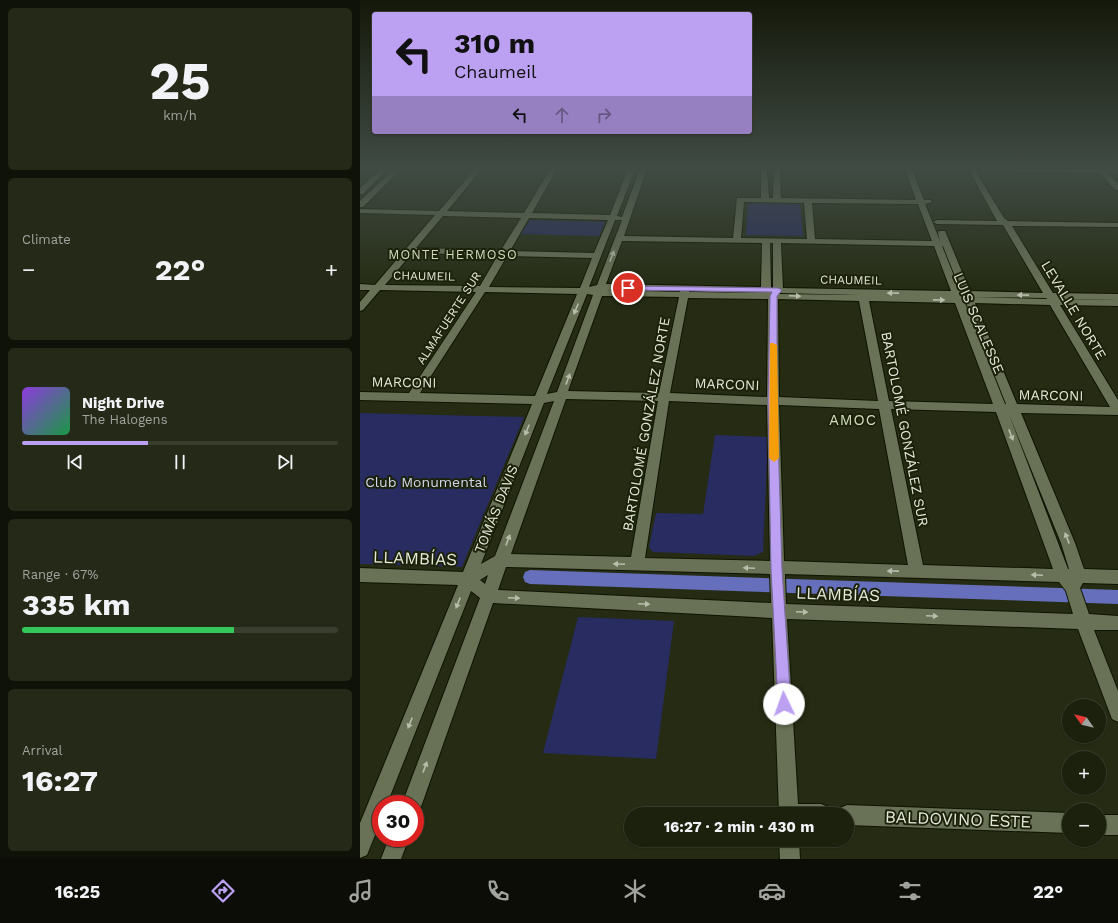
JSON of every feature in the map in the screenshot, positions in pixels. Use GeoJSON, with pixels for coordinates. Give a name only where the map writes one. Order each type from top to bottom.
{"type":"FeatureCollection","features":[{"type":"Feature","properties":{"kind":"street"},"geometry":{"type":"LineString","coordinates":[[360,308],[444,209]]}},
{"type":"Feature","properties":{"kind":"street","name":"ALMAFUERTE SUR"},"geometry":{"type":"LineString","coordinates":[[412,398],[482,290],[530,209]]}},
{"type":"Feature","properties":{"kind":"street","name":"TOMÁS DAVIS"},"geometry":{"type":"LineString","coordinates":[[360,848],[616,209]]}},
{"type":"Feature","properties":{"kind":"street","name":"TOMÁS DAVIS"},"geometry":{"type":"LineString","coordinates":[[415,795],[629,209]]}},
{"type":"Feature","properties":{"kind":"street"},"geometry":{"type":"LineString","coordinates":[[737,240],[739,209]]}},
{"type":"Feature","properties":{"kind":"street"},"geometry":{"type":"LineString","coordinates":[[809,209],[812,242]]}},
{"type":"Feature","properties":{"kind":"street","name":"LUIS SCALESSE"},"geometry":{"type":"LineString","coordinates":[[928,209],[963,297],[1001,409],[1072,580],[1081,614],[1118,713]]}},
{"type":"Feature","properties":{"kind":"street","name":"LUIS SCALESSE"},"geometry":{"type":"LineString","coordinates":[[930,209],[938,222],[942,244]]}},
{"type":"Feature","properties":{"kind":"street","name":"LEVALLE NORTE"},"geometry":{"type":"LineString","coordinates":[[995,209],[1001,220],[1006,223],[1118,411]]}},
{"type":"Feature","properties":{"kind":"street"},"geometry":{"type":"LineString","coordinates":[[360,211],[626,218]]}},
{"type":"Feature","properties":{"kind":"street"},"geometry":{"type":"LineString","coordinates":[[938,222],[1118,225]]}},
{"type":"Feature","properties":{"kind":"street"},"geometry":{"type":"LineString","coordinates":[[619,238],[942,244]]}},
{"type":"Feature","properties":{"kind":"street"},"geometry":{"type":"LineString","coordinates":[[766,241],[772,292]]}},
{"type":"Feature","properties":{"kind":"street"},"geometry":{"type":"LineString","coordinates":[[777,241],[772,292],[773,400],[777,574],[789,807]]}},
{"type":"Feature","properties":{"kind":"street"},"geometry":{"type":"LineString","coordinates":[[410,250],[597,256]]}},
{"type":"Feature","properties":{"kind":"street","name":"CHAUMEIL"},"geometry":{"type":"LineString","coordinates":[[360,287],[482,290],[772,292],[1051,299],[1118,303]]}},
{"type":"Feature","properties":{"kind":"street","name":"BARTOLOMÉ GONZÁLEZ NORTE"},"geometry":{"type":"LineString","coordinates":[[637,564],[664,397],[684,292]]}},
{"type":"Feature","properties":{"kind":"street","name":"BARTOLOMÉ GONZÁLEZ SUR"},"geometry":{"type":"LineString","coordinates":[[863,295],[917,571]]}},
{"type":"Feature","properties":{"kind":"street","name":"LUIS SCALESSE"},"geometry":{"type":"LineString","coordinates":[[963,297],[1015,409],[1068,543],[1072,580]]}},
{"type":"Feature","properties":{"kind":"street","name":"CHAUMEIL"},"geometry":{"type":"LineString","coordinates":[[1051,299],[1118,297]]}},
{"type":"Feature","properties":{"kind":"street","name":"MARCONI"},"geometry":{"type":"LineString","coordinates":[[360,396],[539,400],[562,395],[664,397],[773,400],[885,406],[1118,411]]}},
{"type":"Feature","properties":{"kind":"street","name":"LLAMBÍAS"},"geometry":{"type":"LineString","coordinates":[[360,575],[468,579],[501,560],[637,564],[777,574],[917,571],[1072,580],[1118,577]]}},
{"type":"Feature","properties":{"kind":"street","name":"LLAMBÍAS"},"geometry":{"type":"LineString","coordinates":[[468,579],[488,596],[1081,614],[1118,623]]}},
{"type":"Feature","properties":{"kind":"street","name":"BALDOVINO ESTE"},"geometry":{"type":"LineString","coordinates":[[854,815],[1062,824]]}},
{"type":"Feature","properties":{"kind":"street"},"geometry":{"type":"LineString","coordinates":[[1106,825],[1118,825]]}},
{"type":"Feature","properties":{"kind":"street"},"geometry":{"type":"LineString","coordinates":[[392,859],[396,847]]}},
{"type":"Feature","properties":{"kind":"street"},"geometry":{"type":"LineString","coordinates":[[790,847],[790,859]]}},
{"type":"Feature","properties":{"kind":"green space"},"geometry":{"type":"Polygon","coordinates":[[[748,209],[801,209],[803,236],[746,235],[748,209]]]}},
{"type":"Feature","properties":{"kind":"green space"},"geometry":{"type":"Polygon","coordinates":[[[530,220],[605,222],[599,236],[521,234],[530,220]]]}},
{"type":"Feature","properties":{"kind":"green space","name":"Club Monumental"},"geometry":{"type":"Polygon","coordinates":[[[360,413],[524,417],[462,567],[360,564],[360,413]]]}},
{"type":"Feature","properties":{"kind":"green space"},"geometry":{"type":"Polygon","coordinates":[[[715,435],[768,437],[763,552],[754,556],[653,552],[649,547],[656,513],[703,514],[715,435]]]}},
{"type":"Feature","properties":{"kind":"green space"},"geometry":{"type":"Polygon","coordinates":[[[578,617],[674,621],[656,759],[543,753],[578,617]]]}},
{"type":"Feature","properties":{"kind":"waterway"},"geometry":{"type":"LineString","coordinates":[[530,577],[1118,597]]}},
{"type":"Feature","properties":{"kind":"slow traffic"},"geometry":{"type":"LineString","coordinates":[[773,345],[774,458]]}},
{"type":"Feature","properties":{"kind":"district","name":"MONTE HERMOSO"},"geometry":{"type":"Point","coordinates":[453,254]}},
{"type":"Feature","properties":{"kind":"district","name":"AMOC"},"geometry":{"type":"Point","coordinates":[853,420]}},
{"type":"Feature","properties":{"kind":"route"},"geometry":{"type":"LineString","coordinates":[[628,288],[778,290],[773,296],[773,400],[777,569],[784,704]]}}]}
